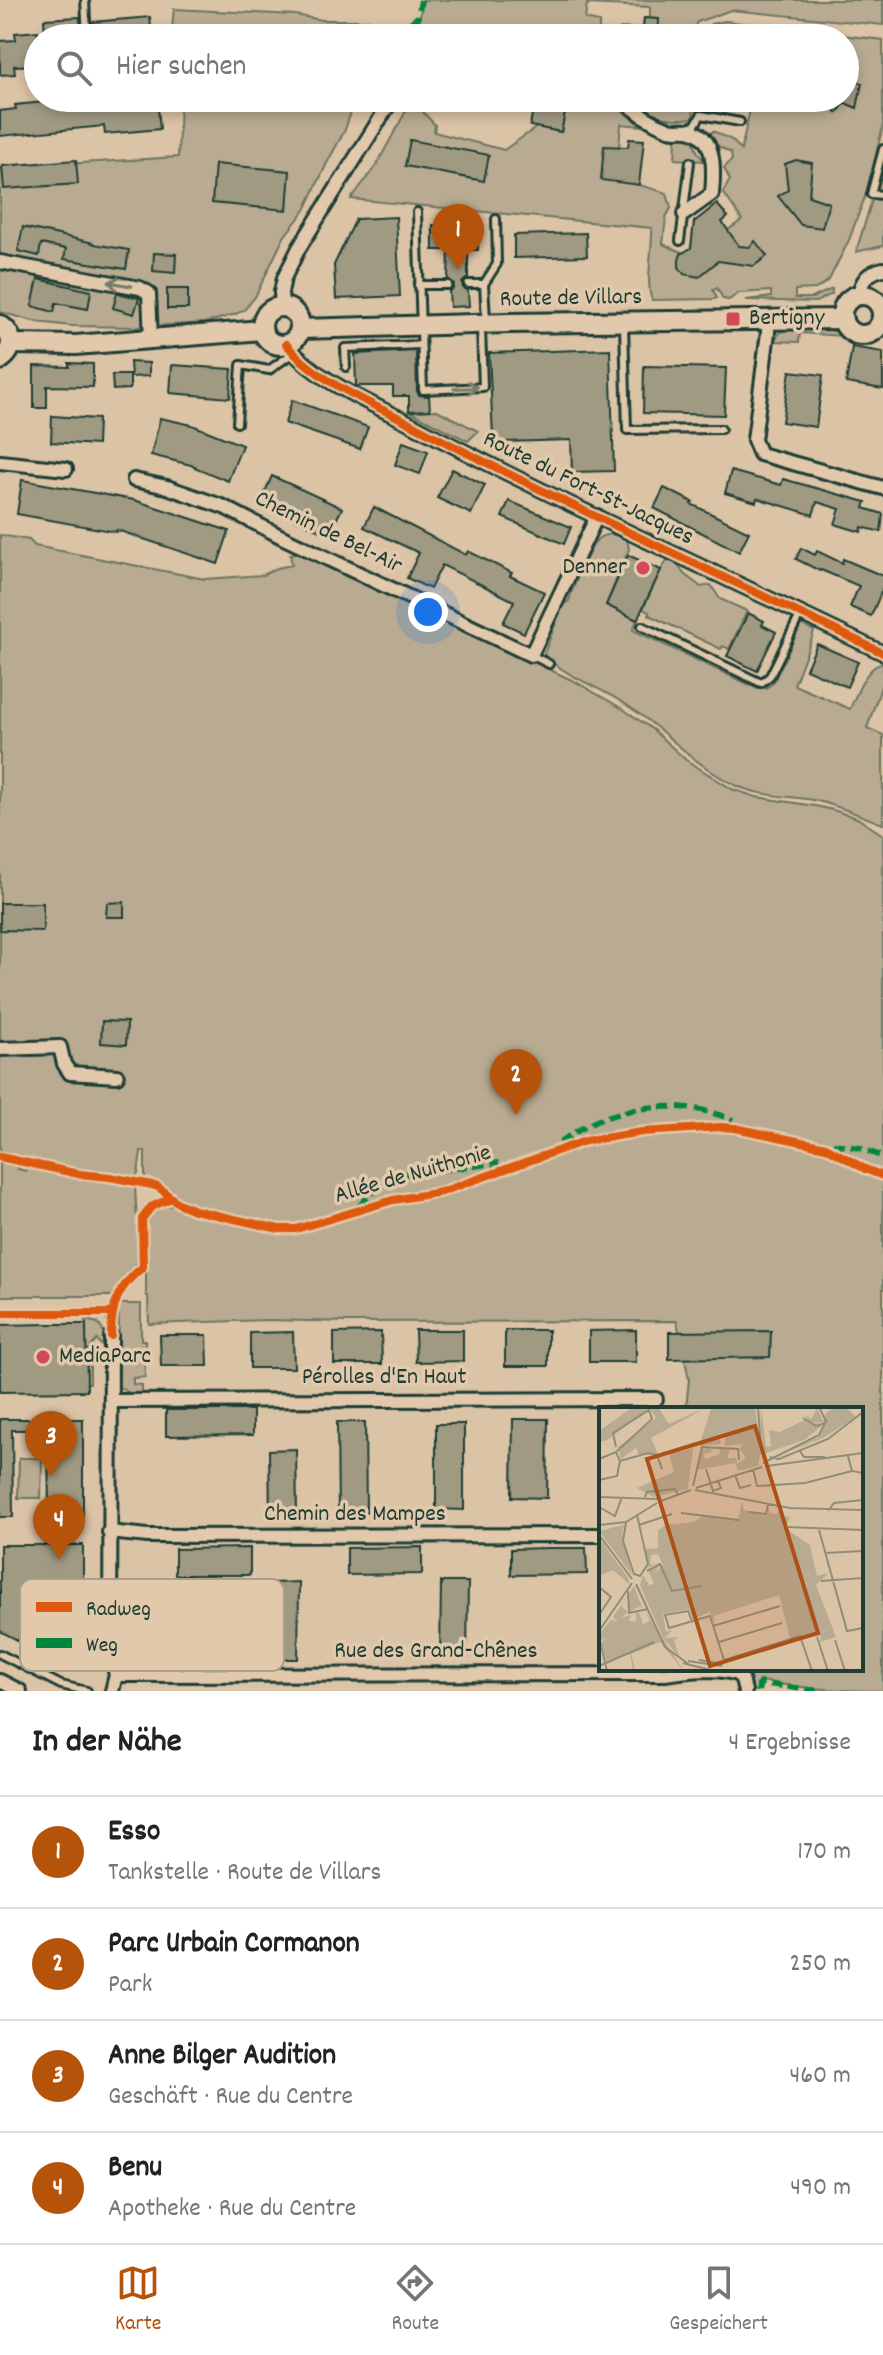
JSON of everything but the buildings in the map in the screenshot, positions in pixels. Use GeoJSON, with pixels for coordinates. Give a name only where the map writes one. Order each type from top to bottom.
{"type":"FeatureCollection","features":[{"type":"Feature","properties":{"kind":"main road"},"geometry":{"type":"LineString","coordinates":[[859,295],[876,302],[881,310],[882,322],[875,329],[862,334],[850,330],[842,311],[846,303],[859,295]]}},
{"type":"Feature","properties":{"kind":"main road"},"geometry":{"type":"LineString","coordinates":[[282,306],[294,311],[300,329],[290,349],[271,342],[262,330],[262,321],[266,313],[282,306]]}},
{"type":"Feature","properties":{"kind":"main road","name":"Route de Villars"},"geometry":{"type":"LineString","coordinates":[[300,329],[420,336],[484,324],[843,319]]}},
{"type":"Feature","properties":{"kind":"main road"},"geometry":{"type":"LineString","coordinates":[[0,325],[8,331],[12,344],[0,360]]}},
{"type":"Feature","properties":{"kind":"main road"},"geometry":{"type":"LineString","coordinates":[[12,344],[76,345],[262,330]]}},
{"type":"Feature","properties":{"kind":"street"},"geometry":{"type":"LineString","coordinates":[[282,306],[284,278],[299,248],[384,112]]}},
{"type":"Feature","properties":{"kind":"street"},"geometry":{"type":"LineString","coordinates":[[640,112],[672,130],[699,134],[712,151],[712,194],[684,214]]}},
{"type":"Feature","properties":{"kind":"street"},"geometry":{"type":"LineString","coordinates":[[0,262],[140,288],[149,293],[151,340]]}},
{"type":"Feature","properties":{"kind":"street"},"geometry":{"type":"LineString","coordinates":[[859,295],[861,284],[870,274],[883,269]]}},
{"type":"Feature","properties":{"kind":"street"},"geometry":{"type":"LineString","coordinates":[[768,320],[754,440],[760,454],[883,488]]}},
{"type":"Feature","properties":{"kind":"street","name":"Route du Fort-St-Jacques"},"geometry":{"type":"LineString","coordinates":[[290,349],[300,362],[445,442],[883,653]]}},
{"type":"Feature","properties":{"kind":"street"},"geometry":{"type":"LineString","coordinates":[[0,462],[66,469]]}},
{"type":"Feature","properties":{"kind":"street","name":"Chemin de Bel-Air"},"geometry":{"type":"LineString","coordinates":[[134,480],[167,487],[224,507],[531,655]]}},
{"type":"Feature","properties":{"kind":"street"},"geometry":{"type":"LineString","coordinates":[[531,655],[597,516]]}},
{"type":"Feature","properties":{"kind":"street"},"geometry":{"type":"LineString","coordinates":[[0,1049],[60,1047],[70,1073],[117,1076]]}},
{"type":"Feature","properties":{"kind":"street"},"geometry":{"type":"LineString","coordinates":[[109,1579],[111,1336]]}},
{"type":"Feature","properties":{"kind":"street","name":"Pérolles d'En Haut"},"geometry":{"type":"LineString","coordinates":[[111,1401],[656,1399]]}},
{"type":"Feature","properties":{"kind":"street","name":"Chemin des Mampes"},"geometry":{"type":"LineString","coordinates":[[109,1532],[139,1536],[599,1535]]}},
{"type":"Feature","properties":{"kind":"street"},"geometry":{"type":"LineString","coordinates":[[112,1691],[115,1671]]}},
{"type":"Feature","properties":{"kind":"street","name":"Rue des Grand-Chênes"},"geometry":{"type":"LineString","coordinates":[[116,1675],[656,1674],[718,1671],[738,1675],[745,1691]]}},
{"type":"Feature","properties":{"kind":"street"},"geometry":{"type":"LineString","coordinates":[[0,1681],[20,1691]]}},
{"type":"Feature","properties":{"kind":"lane"},"geometry":{"type":"LineString","coordinates":[[85,0],[86,24]]}},
{"type":"Feature","properties":{"kind":"lane"},"geometry":{"type":"LineString","coordinates":[[672,130],[695,125],[701,115],[740,122]]}},
{"type":"Feature","properties":{"kind":"lane"},"geometry":{"type":"LineString","coordinates":[[883,149],[871,194],[883,195]]}},
{"type":"Feature","properties":{"kind":"lane"},"geometry":{"type":"LineString","coordinates":[[680,241],[690,162]]}},
{"type":"Feature","properties":{"kind":"lane"},"geometry":{"type":"LineString","coordinates":[[417,212],[420,390],[483,387],[484,284],[497,264],[496,219]]}},
{"type":"Feature","properties":{"kind":"lane"},"geometry":{"type":"LineString","coordinates":[[468,284],[484,284]]}},
{"type":"Feature","properties":{"kind":"lane"},"geometry":{"type":"LineString","coordinates":[[418,285],[448,285]]}},
{"type":"Feature","properties":{"kind":"lane"},"geometry":{"type":"LineString","coordinates":[[624,322],[627,430],[721,429]]}},
{"type":"Feature","properties":{"kind":"lane"},"geometry":{"type":"LineString","coordinates":[[346,367],[345,348],[420,336]]}},
{"type":"Feature","properties":{"kind":"lane"},"geometry":{"type":"LineString","coordinates":[[237,423],[241,365],[269,370],[290,349]]}},
{"type":"Feature","properties":{"kind":"lane"},"geometry":{"type":"LineString","coordinates":[[642,626],[761,683],[770,676],[801,613]]}},
{"type":"Feature","properties":{"kind":"lane"},"geometry":{"type":"LineString","coordinates":[[531,655],[549,664]]}},
{"type":"Feature","properties":{"kind":"lane"},"geometry":{"type":"LineString","coordinates":[[0,1313],[111,1313],[111,1336]]}},
{"type":"Feature","properties":{"kind":"lane"},"geometry":{"type":"LineString","coordinates":[[0,1654],[20,1664]]}},
{"type":"Feature","properties":{"kind":"lane"},"geometry":{"type":"LineString","coordinates":[[33,1671],[61,1685],[87,1691]]}},
{"type":"Feature","properties":{"kind":"shaded area"},"geometry":{"type":"Polygon","coordinates":[[[422,0],[883,0],[883,25],[731,10],[696,24],[643,24],[644,18],[650,18],[650,7],[587,4],[585,19],[599,24],[419,24],[422,0]]]}},
{"type":"Feature","properties":{"kind":"shaded area"},"geometry":{"type":"Polygon","coordinates":[[[174,9],[295,15],[322,20],[370,20],[369,24],[172,24],[174,9]]]}},
{"type":"Feature","properties":{"kind":"shaded area"},"geometry":{"type":"Polygon","coordinates":[[[725,21],[750,24],[711,24],[725,21]]]}},
{"type":"Feature","properties":{"kind":"shaded area"},"geometry":{"type":"Polygon","coordinates":[[[859,37],[883,40],[883,126],[867,191],[849,240],[829,280],[816,289],[795,290],[795,298],[812,298],[832,289],[832,294],[816,302],[746,300],[771,297],[771,291],[739,293],[729,300],[723,299],[717,288],[713,290],[717,298],[714,299],[652,300],[649,275],[652,228],[351,199],[376,166],[405,112],[423,112],[435,125],[434,132],[504,150],[537,127],[561,132],[565,112],[624,112],[641,126],[621,124],[619,147],[639,185],[667,193],[671,208],[666,217],[663,244],[684,253],[691,248],[694,222],[718,207],[728,217],[722,222],[728,230],[742,220],[723,192],[730,180],[724,168],[732,160],[731,153],[707,137],[713,131],[732,140],[741,150],[750,112],[859,112],[859,37]]]}},
{"type":"Feature","properties":{"kind":"shaded area"},"geometry":{"type":"Polygon","coordinates":[[[180,112],[351,112],[305,210],[284,237],[255,297],[245,309],[205,323],[138,327],[72,326],[37,322],[0,312],[0,168],[178,157],[180,112]]]}},
{"type":"Feature","properties":{"kind":"shaded area"},"geometry":{"type":"Polygon","coordinates":[[[652,112],[694,112],[693,118],[659,116],[652,112]]]}},
{"type":"Feature","properties":{"kind":"shaded area"},"geometry":{"type":"Polygon","coordinates":[[[691,133],[704,161],[675,159],[676,138],[691,133]]]}},
{"type":"Feature","properties":{"kind":"shaded area"},"geometry":{"type":"Polygon","coordinates":[[[883,164],[883,246],[856,252],[883,164]]]}},
{"type":"Feature","properties":{"kind":"shaded area"},"geometry":{"type":"Polygon","coordinates":[[[829,330],[841,333],[841,336],[800,333],[799,342],[774,341],[780,332],[829,330]]]}},
{"type":"Feature","properties":{"kind":"shaded area"},"geometry":{"type":"Polygon","coordinates":[[[437,410],[478,431],[468,441],[409,411],[437,410]]]}},
{"type":"Feature","properties":{"kind":"shaded area"},"geometry":{"type":"Polygon","coordinates":[[[611,534],[627,539],[629,549],[606,605],[637,620],[633,630],[756,688],[766,688],[773,683],[801,624],[814,631],[794,685],[850,709],[866,675],[883,663],[883,681],[867,728],[883,735],[883,824],[822,802],[763,794],[735,785],[694,759],[631,708],[547,658],[544,654],[563,604],[569,601],[595,542],[611,534]]]}},
{"type":"Feature","properties":{"kind":"shaded area"},"geometry":{"type":"Polygon","coordinates":[[[0,535],[29,540],[35,546],[205,579],[263,575],[292,565],[290,554],[300,552],[574,681],[623,709],[652,729],[686,760],[732,789],[857,818],[883,835],[883,1691],[822,1689],[761,1681],[757,1684],[757,1691],[750,1691],[750,1671],[863,1671],[863,1407],[686,1407],[689,1379],[677,1321],[267,1320],[149,1324],[146,1220],[160,1207],[179,1208],[180,1200],[160,1184],[145,1180],[145,1151],[141,1151],[138,1174],[134,1177],[81,1170],[0,1153],[0,535]]]}},
{"type":"Feature","properties":{"kind":"shaded area"},"geometry":{"type":"Polygon","coordinates":[[[667,561],[676,562],[684,574],[701,587],[711,585],[720,599],[747,611],[729,649],[723,646],[721,649],[649,615],[643,609],[667,561]]]}},
{"type":"Feature","properties":{"kind":"shaded area"},"geometry":{"type":"Polygon","coordinates":[[[0,1161],[19,1165],[18,1169],[26,1171],[28,1167],[135,1186],[139,1259],[111,1296],[0,1296],[0,1161]]]}},
{"type":"Feature","properties":{"kind":"shaded area"},"geometry":{"type":"Polygon","coordinates":[[[119,1304],[141,1304],[145,1377],[133,1378],[133,1384],[142,1385],[142,1394],[131,1394],[118,1386],[119,1304]]]}},
{"type":"Feature","properties":{"kind":"shaded area"},"geometry":{"type":"Polygon","coordinates":[[[85,1320],[98,1323],[105,1334],[105,1350],[97,1340],[88,1350],[90,1383],[86,1383],[85,1320]]]}},
{"type":"Feature","properties":{"kind":"shaded area"},"geometry":{"type":"Polygon","coordinates":[[[19,1458],[42,1458],[41,1498],[18,1498],[19,1458]]]}},
{"type":"Feature","properties":{"kind":"marked path"},"geometry":{"type":"LineString","coordinates":[[410,23],[418,17],[421,0]]}},
{"type":"Feature","properties":{"kind":"marked path"},"geometry":{"type":"LineString","coordinates":[[560,1143],[599,1120],[643,1108],[689,1108],[733,1120]]}},
{"type":"Feature","properties":{"kind":"marked path"},"geometry":{"type":"LineString","coordinates":[[833,1144],[860,1148],[883,1157]]}},
{"type":"Feature","properties":{"kind":"marked path"},"geometry":{"type":"LineString","coordinates":[[359,1206],[382,1184],[400,1175],[499,1163]]}},
{"type":"Feature","properties":{"kind":"marked path"},"geometry":{"type":"LineString","coordinates":[[758,1691],[760,1683],[817,1691]]}},
{"type":"Feature","properties":{"kind":"cycle path"},"geometry":{"type":"LineString","coordinates":[[286,344],[313,370],[330,381],[476,458],[883,653]]}},
{"type":"Feature","properties":{"kind":"cycle path","name":"Allée de Nuithonie"},"geometry":{"type":"LineString","coordinates":[[0,1157],[79,1174],[152,1185],[194,1210],[279,1229],[296,1229],[393,1200],[441,1192],[585,1141],[642,1132],[735,1128],[826,1147],[883,1176]]}},
{"type":"Feature","properties":{"kind":"cycle path"},"geometry":{"type":"LineString","coordinates":[[111,1336],[112,1315],[118,1297],[127,1282],[143,1267],[142,1219],[151,1207],[171,1198]]}},
{"type":"Feature","properties":{"kind":"cycle path"},"geometry":{"type":"LineString","coordinates":[[0,1313],[111,1313]]}},
{"type":"Feature","properties":{"kind":"place","name":"Esso"},"geometry":{"type":"Point","coordinates":[458,270]}},
{"type":"Feature","properties":{"kind":"place","name":"Bertigny"},"geometry":{"type":"Point","coordinates":[733,319]}},
{"type":"Feature","properties":{"kind":"place","name":"Denner"},"geometry":{"type":"Point","coordinates":[643,568]}},
{"type":"Feature","properties":{"kind":"place","name":"Parc Urbain Cormanon"},"geometry":{"type":"Point","coordinates":[516,1115]}},
{"type":"Feature","properties":{"kind":"place","name":"MediaParc"},"geometry":{"type":"Point","coordinates":[43,1357]}},
{"type":"Feature","properties":{"kind":"place","name":"Anne Bilger Audition"},"geometry":{"type":"Point","coordinates":[51,1477]}},
{"type":"Feature","properties":{"kind":"place","name":"Benu"},"geometry":{"type":"Point","coordinates":[59,1560]}}]}
